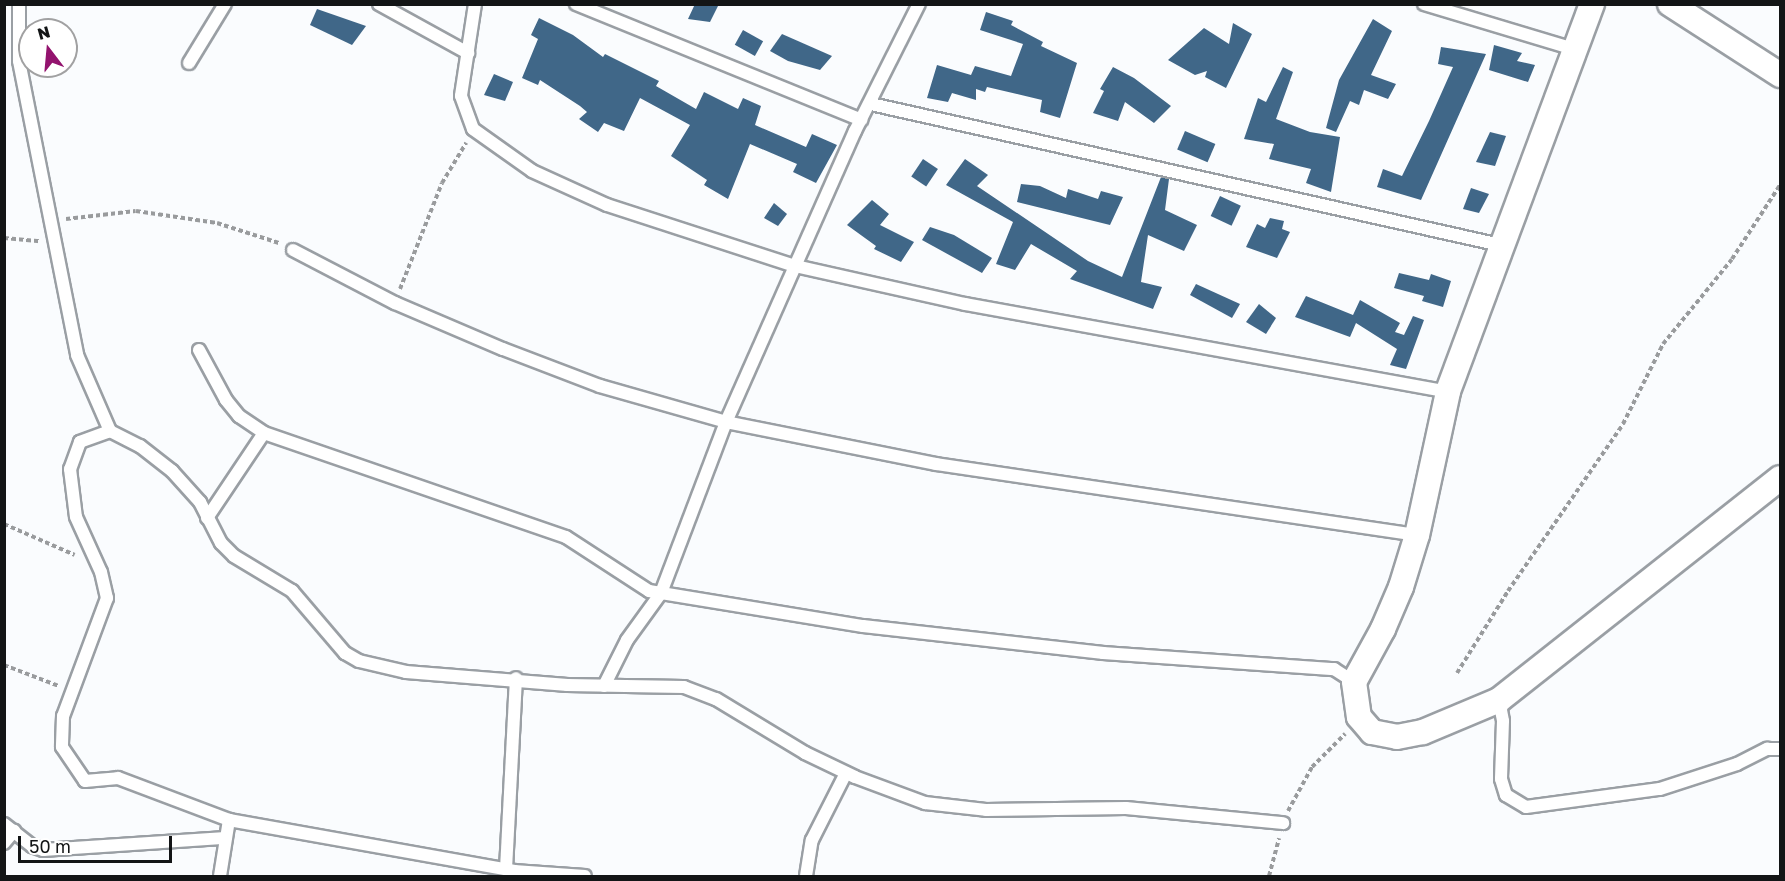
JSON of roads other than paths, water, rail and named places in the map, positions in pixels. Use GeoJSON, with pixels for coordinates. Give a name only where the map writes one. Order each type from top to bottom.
{"type":"FeatureCollection","features":[{"type":"Feature","properties":{"kind":"street"},"geometry":{"type":"LineString","coordinates":[[1592,4],[1577,50],[1500,246],[1448,392],[1417,535],[1383,630],[1354,682],[1359,717],[1372,732],[1385,738],[1397,737],[1423,732],[1499,700],[1780,478]]}},
{"type":"Feature","properties":{"kind":"street"},"geometry":{"type":"LineString","coordinates":[[1680,7],[1780,75]]}},
{"type":"Feature","properties":{"kind":"lane"},"geometry":{"type":"LineString","coordinates":[[19,4],[19,61],[48,221],[77,355],[110,431],[140,446],[172,471],[187,486],[234,556],[292,591],[330,637],[359,662],[399,671],[604,686],[666,685],[701,692],[846,773],[901,796],[945,806],[986,810],[1126,808],[1283,823]]}},
{"type":"Feature","properties":{"kind":"lane"},"geometry":{"type":"LineString","coordinates":[[189,63],[225,4]]}},
{"type":"Feature","properties":{"kind":"lane"},"geometry":{"type":"LineString","coordinates":[[379,4],[468,52]]}},
{"type":"Feature","properties":{"kind":"lane"},"geometry":{"type":"LineString","coordinates":[[475,4],[461,96],[473,129],[532,171],[559,184],[716,243],[795,266],[965,304],[1448,392]]}},
{"type":"Feature","properties":{"kind":"lane"},"geometry":{"type":"LineString","coordinates":[[576,4],[861,120]]}},
{"type":"Feature","properties":{"kind":"lane"},"geometry":{"type":"LineString","coordinates":[[604,686],[627,640],[661,593],[726,422],[861,120],[919,4]]}},
{"type":"Feature","properties":{"kind":"lane"},"geometry":{"type":"LineString","coordinates":[[1424,4],[1577,50]]}},
{"type":"Feature","properties":{"kind":"lane"},"geometry":{"type":"LineString","coordinates":[[871,104],[1500,246]]}},
{"type":"Feature","properties":{"kind":"lane"},"geometry":{"type":"LineString","coordinates":[[293,250],[394,303],[600,386],[726,422],[913,461],[1417,535]]}},
{"type":"Feature","properties":{"kind":"lane"},"geometry":{"type":"LineString","coordinates":[[199,350],[226,400],[239,416],[264,433],[566,537],[609,562],[630,583],[661,593],[875,627],[1103,653],[1334,669],[1354,682]]}},
{"type":"Feature","properties":{"kind":"lane"},"geometry":{"type":"LineString","coordinates":[[110,431],[80,442],[70,470],[76,517],[98,566],[106,598],[60,735],[82,779],[98,782],[118,778],[229,820],[511,872],[585,876]]}},
{"type":"Feature","properties":{"kind":"lane"},"geometry":{"type":"LineString","coordinates":[[207,518],[264,433]]}},
{"type":"Feature","properties":{"kind":"lane"},"geometry":{"type":"LineString","coordinates":[[511,872],[516,678]]}},
{"type":"Feature","properties":{"kind":"lane"},"geometry":{"type":"LineString","coordinates":[[1499,700],[1503,722],[1501,778],[1506,795],[1526,807],[1660,789],[1737,764],[1767,749],[1780,748]]}},
{"type":"Feature","properties":{"kind":"lane"},"geometry":{"type":"LineString","coordinates":[[806,876],[812,840],[846,773]]}},
{"type":"Feature","properties":{"kind":"lane"},"geometry":{"type":"LineString","coordinates":[[220,876],[229,820]]}},
{"type":"Feature","properties":{"kind":"lane"},"geometry":{"type":"LineString","coordinates":[[4,843],[9,828],[32,846],[43,850],[226,838]]}}]}
